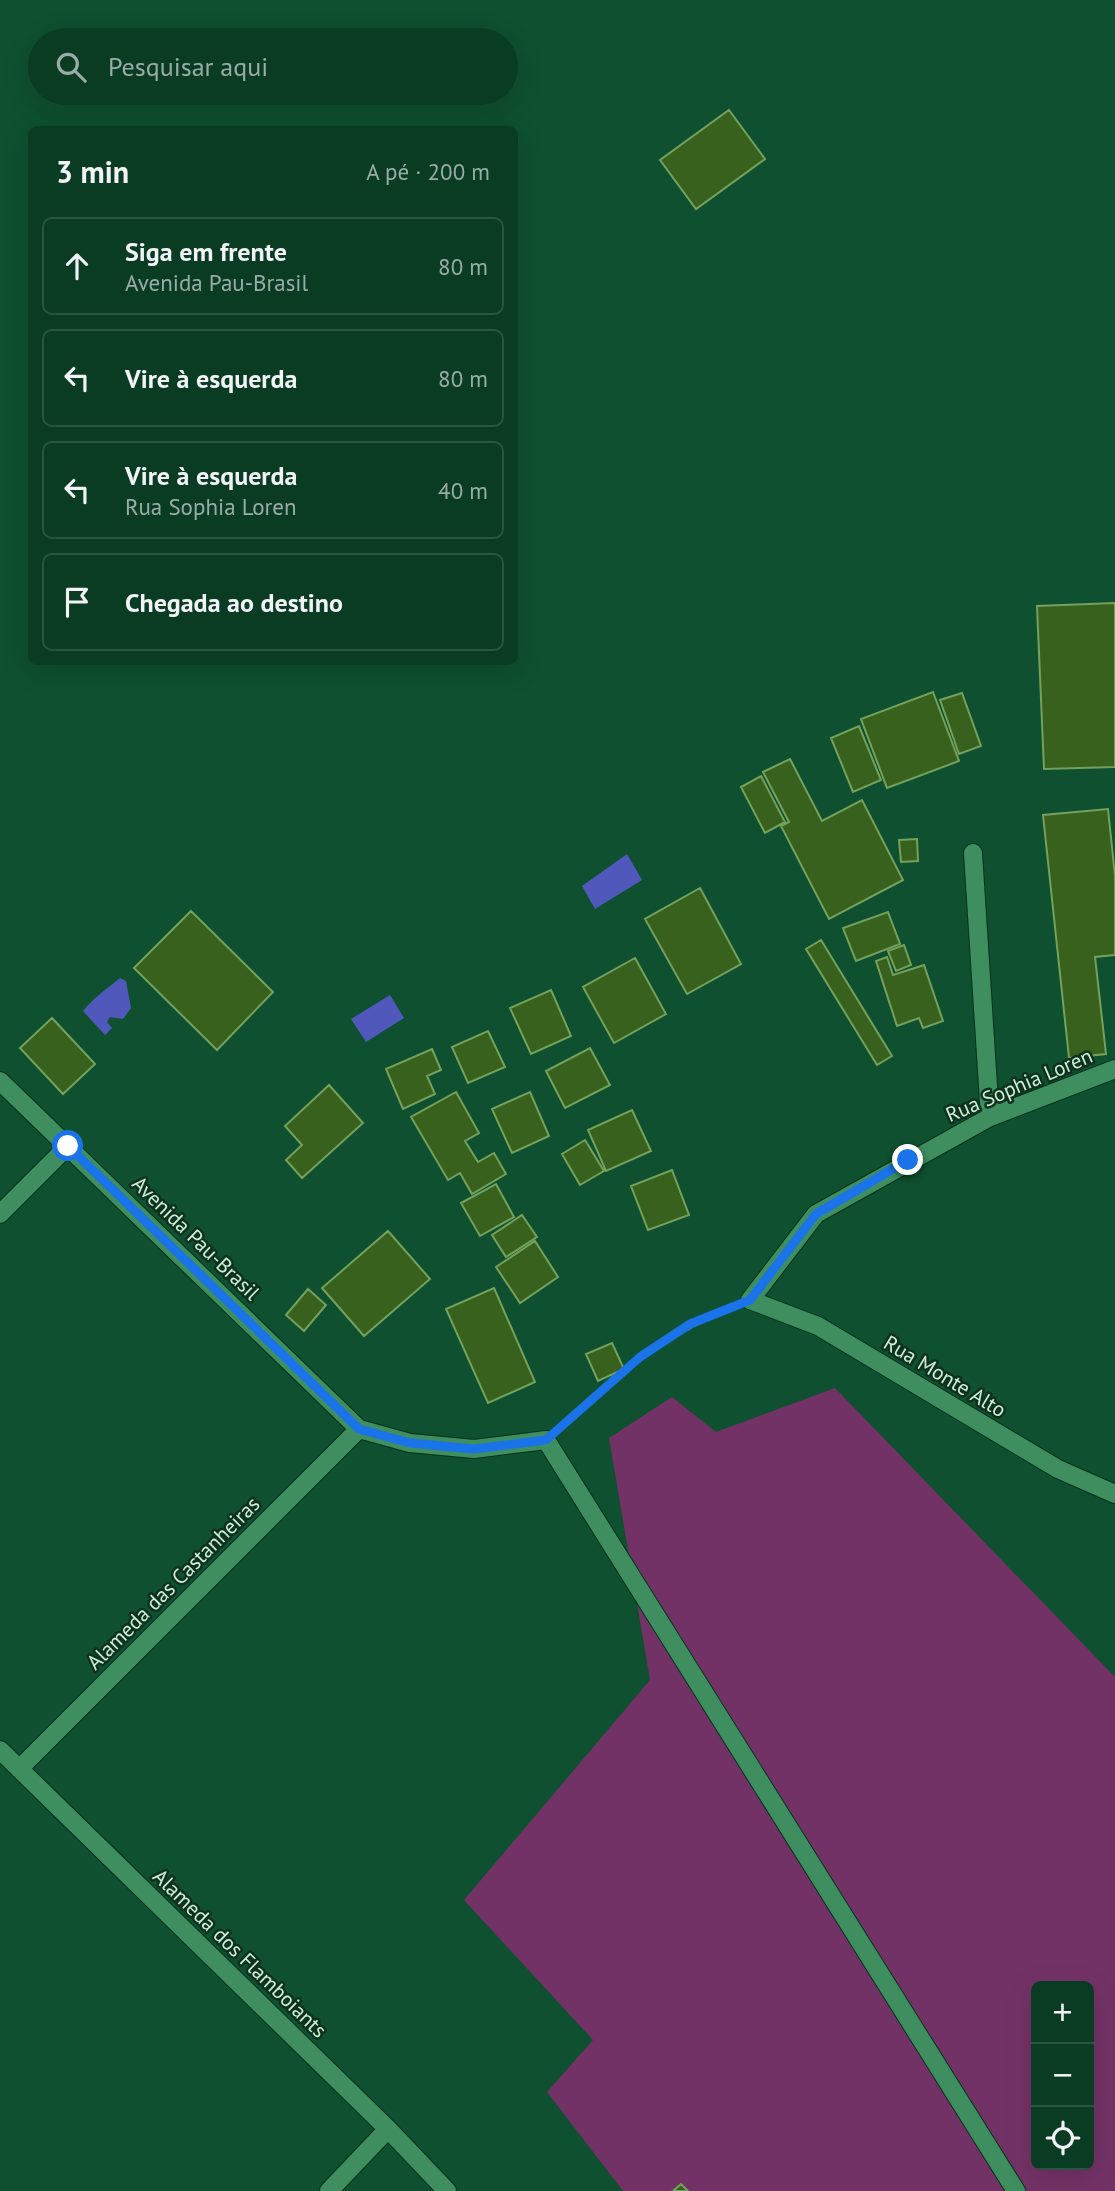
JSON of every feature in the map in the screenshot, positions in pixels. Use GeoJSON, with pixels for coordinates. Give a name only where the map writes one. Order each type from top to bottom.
{"type":"FeatureCollection","features":[{"type":"Feature","properties":{"kind":"street"},"geometry":{"type":"LineString","coordinates":[[973,853],[990,1117]]}},
{"type":"Feature","properties":{"kind":"street","name":"Rua Sophia Loren"},"geometry":{"type":"LineString","coordinates":[[750,1300],[816,1214],[990,1117],[1115,1069]]}},
{"type":"Feature","properties":{"kind":"street","name":"Avenida Pau-Brasil"},"geometry":{"type":"LineString","coordinates":[[0,1081],[359,1429]]}},
{"type":"Feature","properties":{"kind":"street"},"geometry":{"type":"LineString","coordinates":[[0,1214],[68,1146]]}},
{"type":"Feature","properties":{"kind":"street","name":"Rua Monte Alto"},"geometry":{"type":"LineString","coordinates":[[750,1300],[818,1326],[1058,1469],[1115,1494]]}},
{"type":"Feature","properties":{"kind":"street"},"geometry":{"type":"LineString","coordinates":[[359,1429],[410,1443],[474,1449],[546,1440],[1016,2191]]}},
{"type":"Feature","properties":{"kind":"street","name":"Alameda das Castanheiras"},"geometry":{"type":"LineString","coordinates":[[19,1769],[359,1429]]}},
{"type":"Feature","properties":{"kind":"street","name":"Alameda dos Flamboiants"},"geometry":{"type":"LineString","coordinates":[[0,1750],[388,2129],[447,2191]]}},
{"type":"Feature","properties":{"kind":"street"},"geometry":{"type":"LineString","coordinates":[[329,2191],[388,2129]]}},
{"type":"Feature","properties":{"kind":"path"},"geometry":{"type":"LineString","coordinates":[[546,1440],[640,1357],[690,1324],[750,1300]]}},
{"type":"Feature","properties":{"kind":"shaded area"},"geometry":{"type":"Polygon","coordinates":[[[627,854],[642,880],[595,909],[582,886],[627,854]]]}},
{"type":"Feature","properties":{"kind":"shaded area"},"geometry":{"type":"Polygon","coordinates":[[[120,978],[126,981],[131,1008],[123,1019],[110,1017],[107,1022],[112,1028],[105,1035],[83,1011],[120,978]]]}},
{"type":"Feature","properties":{"kind":"shaded area"},"geometry":{"type":"Polygon","coordinates":[[[390,995],[404,1018],[366,1042],[351,1019],[390,995]]]}},
{"type":"Feature","properties":{"kind":"shaded area"},"geometry":{"type":"Polygon","coordinates":[[[835,1388],[1115,1677],[1115,2191],[623,2191],[547,2092],[593,2040],[464,1900],[650,1680],[609,1438],[672,1397],[716,1432],[835,1388]]]}},
{"type":"Feature","properties":{"kind":"building"},"geometry":{"type":"Polygon","coordinates":[[[729,110],[765,159],[696,209],[660,160],[729,110]]]}},
{"type":"Feature","properties":{"kind":"building"},"geometry":{"type":"Polygon","coordinates":[[[1115,603],[1115,767],[1044,769],[1037,606],[1115,603]]]}},
{"type":"Feature","properties":{"kind":"building"},"geometry":{"type":"Polygon","coordinates":[[[933,692],[959,761],[887,788],[861,719],[933,692]]]}},
{"type":"Feature","properties":{"kind":"building"},"geometry":{"type":"Polygon","coordinates":[[[962,693],[981,746],[959,754],[940,700],[962,693]]]}},
{"type":"Feature","properties":{"kind":"building"},"geometry":{"type":"Polygon","coordinates":[[[859,726],[881,780],[853,792],[831,738],[859,726]]]}},
{"type":"Feature","properties":{"kind":"building"},"geometry":{"type":"Polygon","coordinates":[[[790,759],[822,821],[862,800],[903,880],[829,919],[781,826],[789,822],[763,772],[790,759]]]}},
{"type":"Feature","properties":{"kind":"building"},"geometry":{"type":"Polygon","coordinates":[[[761,776],[785,822],[765,833],[741,787],[761,776]]]}},
{"type":"Feature","properties":{"kind":"building"},"geometry":{"type":"Polygon","coordinates":[[[1108,809],[1115,876],[1115,955],[1095,957],[1106,1054],[1069,1058],[1043,815],[1108,809]]]}},
{"type":"Feature","properties":{"kind":"building"},"geometry":{"type":"Polygon","coordinates":[[[917,839],[918,861],[901,862],[899,840],[917,839]]]}},
{"type":"Feature","properties":{"kind":"building"},"geometry":{"type":"Polygon","coordinates":[[[700,888],[741,964],[687,994],[645,919],[700,888]]]}},
{"type":"Feature","properties":{"kind":"building"},"geometry":{"type":"Polygon","coordinates":[[[191,911],[273,992],[217,1050],[134,968],[191,911]]]}},
{"type":"Feature","properties":{"kind":"building"},"geometry":{"type":"Polygon","coordinates":[[[888,912],[900,944],[856,961],[843,928],[888,912]]]}},
{"type":"Feature","properties":{"kind":"building"},"geometry":{"type":"Polygon","coordinates":[[[821,940],[892,1056],[877,1065],[806,949],[821,940]]]}},
{"type":"Feature","properties":{"kind":"building"},"geometry":{"type":"Polygon","coordinates":[[[904,945],[911,965],[896,971],[888,951],[904,945]]]}},
{"type":"Feature","properties":{"kind":"building"},"geometry":{"type":"Polygon","coordinates":[[[887,957],[893,975],[924,965],[943,1021],[923,1028],[919,1018],[897,1026],[876,961],[887,957]]]}},
{"type":"Feature","properties":{"kind":"building"},"geometry":{"type":"Polygon","coordinates":[[[635,958],[666,1014],[614,1043],[583,987],[635,958]]]}},
{"type":"Feature","properties":{"kind":"building"},"geometry":{"type":"Polygon","coordinates":[[[551,990],[571,1036],[531,1054],[510,1008],[551,990]]]}},
{"type":"Feature","properties":{"kind":"building"},"geometry":{"type":"Polygon","coordinates":[[[52,1018],[95,1064],[63,1094],[20,1048],[52,1018]]]}},
{"type":"Feature","properties":{"kind":"building"},"geometry":{"type":"Polygon","coordinates":[[[488,1031],[505,1067],[468,1083],[452,1047],[488,1031]]]}},
{"type":"Feature","properties":{"kind":"building"},"geometry":{"type":"Polygon","coordinates":[[[590,1048],[610,1085],[565,1108],[546,1071],[590,1048]]]}},
{"type":"Feature","properties":{"kind":"building"},"geometry":{"type":"Polygon","coordinates":[[[432,1049],[441,1070],[427,1076],[435,1094],[403,1109],[386,1069],[432,1049]]]}},
{"type":"Feature","properties":{"kind":"building"},"geometry":{"type":"Polygon","coordinates":[[[329,1085],[363,1123],[302,1178],[286,1160],[302,1145],[285,1126],[329,1085]]]}},
{"type":"Feature","properties":{"kind":"building"},"geometry":{"type":"Polygon","coordinates":[[[456,1092],[479,1133],[465,1141],[478,1162],[494,1153],[506,1174],[472,1194],[460,1173],[448,1180],[411,1117],[456,1092]]]}},
{"type":"Feature","properties":{"kind":"building"},"geometry":{"type":"Polygon","coordinates":[[[530,1092],[549,1136],[512,1153],[492,1109],[530,1092]]]}},
{"type":"Feature","properties":{"kind":"building"},"geometry":{"type":"Polygon","coordinates":[[[632,1110],[651,1151],[606,1171],[588,1130],[632,1110]]]}},
{"type":"Feature","properties":{"kind":"building"},"geometry":{"type":"Polygon","coordinates":[[[585,1140],[604,1171],[580,1185],[562,1154],[585,1140]]]}},
{"type":"Feature","properties":{"kind":"building"},"geometry":{"type":"Polygon","coordinates":[[[672,1170],[689,1215],[648,1230],[631,1186],[672,1170]]]}},
{"type":"Feature","properties":{"kind":"building"},"geometry":{"type":"Polygon","coordinates":[[[496,1184],[514,1217],[480,1236],[461,1203],[496,1184]]]}},
{"type":"Feature","properties":{"kind":"building"},"geometry":{"type":"Polygon","coordinates":[[[522,1215],[537,1237],[506,1257],[492,1235],[522,1215]]]}},
{"type":"Feature","properties":{"kind":"building"},"geometry":{"type":"Polygon","coordinates":[[[388,1231],[430,1279],[364,1336],[322,1288],[388,1231]]]}},
{"type":"Feature","properties":{"kind":"building"},"geometry":{"type":"Polygon","coordinates":[[[535,1241],[558,1277],[520,1303],[496,1267],[535,1241]]]}},
{"type":"Feature","properties":{"kind":"building"},"geometry":{"type":"Polygon","coordinates":[[[494,1288],[535,1382],[488,1403],[446,1309],[494,1288]]]}},
{"type":"Feature","properties":{"kind":"building"},"geometry":{"type":"Polygon","coordinates":[[[308,1289],[326,1305],[304,1331],[286,1315],[308,1289]]]}},
{"type":"Feature","properties":{"kind":"building"},"geometry":{"type":"Polygon","coordinates":[[[612,1343],[624,1369],[598,1381],[586,1354],[612,1343]]]}},
{"type":"Feature","properties":{"kind":"building"},"geometry":{"type":"Polygon","coordinates":[[[681,2184],[688,2191],[673,2191],[681,2184]]]}},
{"type":"Feature","properties":{"kind":"route"},"geometry":{"type":"LineString","coordinates":[[68,1146],[359,1429],[410,1443],[474,1449],[546,1440],[640,1357],[690,1324],[750,1300],[816,1214],[908,1160]]}}]}
